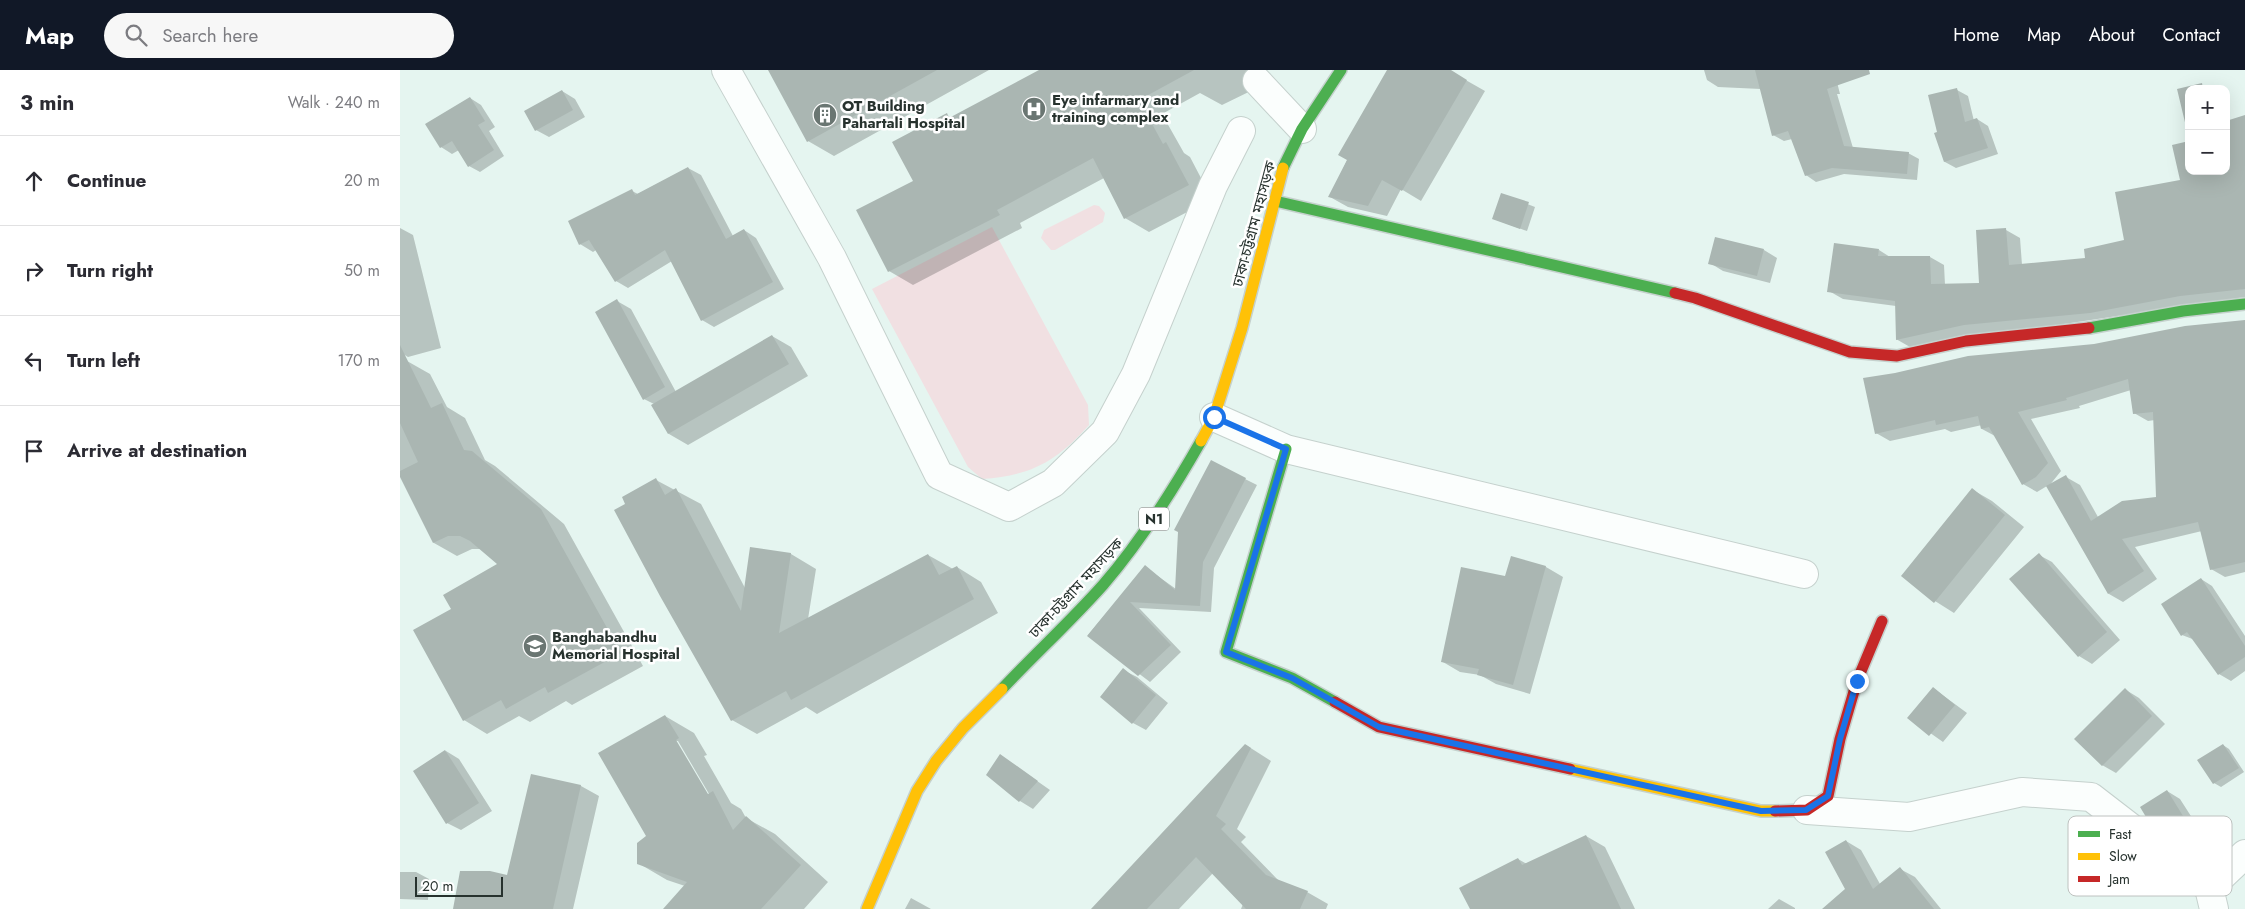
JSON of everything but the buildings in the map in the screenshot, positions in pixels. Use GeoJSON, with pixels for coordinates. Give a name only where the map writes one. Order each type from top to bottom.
{"type":"FeatureCollection","features":[{"type":"Feature","properties":{"kind":"main road","name":"ঢাকা-চট্টগ্রাম মহাসড়ক"},"geometry":{"type":"LineString","coordinates":[[867,909],[917,791],[936,761],[963,728],[1102,586],[1137,544],[1171,494],[1214,417],[1242,328],[1284,165],[1302,129],[1341,70]]}},
{"type":"Feature","properties":{"kind":"main road"},"geometry":{"type":"LineString","coordinates":[[1275,201],[1695,298],[1850,352],[1897,356],[1966,340],[2092,328],[2183,311],[2245,304]]}},
{"type":"Feature","properties":{"kind":"main road"},"geometry":{"type":"LineString","coordinates":[[1286,449],[1226,652],[1292,678],[1379,727],[1761,811],[1806,810],[1828,796],[1840,739],[1857,681],[1882,621]]}},
{"type":"Feature","properties":{"kind":"street"},"geometry":{"type":"LineString","coordinates":[[726,70],[832,258],[939,475],[1009,507],[1053,483],[1106,432],[1136,374],[1213,186],[1242,131]]}},
{"type":"Feature","properties":{"kind":"street"},"geometry":{"type":"LineString","coordinates":[[1257,81],[1302,129]]}},
{"type":"Feature","properties":{"kind":"street"},"geometry":{"type":"LineString","coordinates":[[1214,417],[1286,449],[1804,574]]}},
{"type":"Feature","properties":{"kind":"street"},"geometry":{"type":"LineString","coordinates":[[1806,810],[1909,816],[2022,792],[2091,797],[2114,816]]}},
{"type":"Feature","properties":{"kind":"street"},"geometry":{"type":"LineString","coordinates":[[2232,872],[2245,854]]}},
{"type":"Feature","properties":{"kind":"shaded area"},"geometry":{"type":"Polygon","coordinates":[[[1094,205],[1099,206],[1105,213],[1103,222],[1055,250],[1051,250],[1041,238],[1044,230],[1094,205]]]}},
{"type":"Feature","properties":{"kind":"shaded area"},"geometry":{"type":"Polygon","coordinates":[[[992,227],[1088,405],[1089,425],[1066,448],[1042,464],[1015,474],[982,479],[968,467],[872,289],[992,227]]]}},
{"type":"Feature","properties":{"kind":"traffic: fast"},"geometry":{"type":"LineString","coordinates":[[1283,168],[1302,129],[1341,70]]}},
{"type":"Feature","properties":{"kind":"traffic: fast"},"geometry":{"type":"LineString","coordinates":[[1275,201],[1675,293]]}},
{"type":"Feature","properties":{"kind":"traffic: fast"},"geometry":{"type":"LineString","coordinates":[[2089,328],[2183,311],[2245,304]]}},
{"type":"Feature","properties":{"kind":"traffic: fast"},"geometry":{"type":"LineString","coordinates":[[1002,689],[1078,612],[1117,568],[1155,516],[1201,441]]}},
{"type":"Feature","properties":{"kind":"traffic: fast"},"geometry":{"type":"LineString","coordinates":[[1286,449],[1226,652],[1292,678],[1335,702]]}},
{"type":"Feature","properties":{"kind":"traffic: slow"},"geometry":{"type":"LineString","coordinates":[[1201,441],[1214,417],[1242,328],[1283,168]]}},
{"type":"Feature","properties":{"kind":"traffic: slow"},"geometry":{"type":"LineString","coordinates":[[867,909],[917,791],[936,761],[963,728],[1002,689]]}},
{"type":"Feature","properties":{"kind":"traffic: slow"},"geometry":{"type":"LineString","coordinates":[[1570,769],[1761,811],[1775,811]]}},
{"type":"Feature","properties":{"kind":"traffic: jam"},"geometry":{"type":"LineString","coordinates":[[1675,293],[1695,298],[1850,352],[1897,356],[1966,341],[2089,328]]}},
{"type":"Feature","properties":{"kind":"traffic: jam"},"geometry":{"type":"LineString","coordinates":[[1775,811],[1807,810],[1828,796],[1840,739],[1857,681],[1882,621]]}},
{"type":"Feature","properties":{"kind":"traffic: jam"},"geometry":{"type":"LineString","coordinates":[[1335,702],[1379,727],[1570,769]]}},
{"type":"Feature","properties":{"kind":"place","name":"Eye infarmary and training complex"},"geometry":{"type":"Point","coordinates":[1034,109]}},
{"type":"Feature","properties":{"kind":"place","name":"OT Building Pahartali Hospital"},"geometry":{"type":"Point","coordinates":[825,115]}},
{"type":"Feature","properties":{"kind":"place","name":"Banghabandhu Memorial Hospital"},"geometry":{"type":"Point","coordinates":[535,646]}},
{"type":"Feature","properties":{"kind":"route"},"geometry":{"type":"LineString","coordinates":[[1214,417],[1286,449],[1226,652],[1292,678],[1379,727],[1761,811],[1806,810],[1828,796],[1840,739],[1857,681]]}}]}
